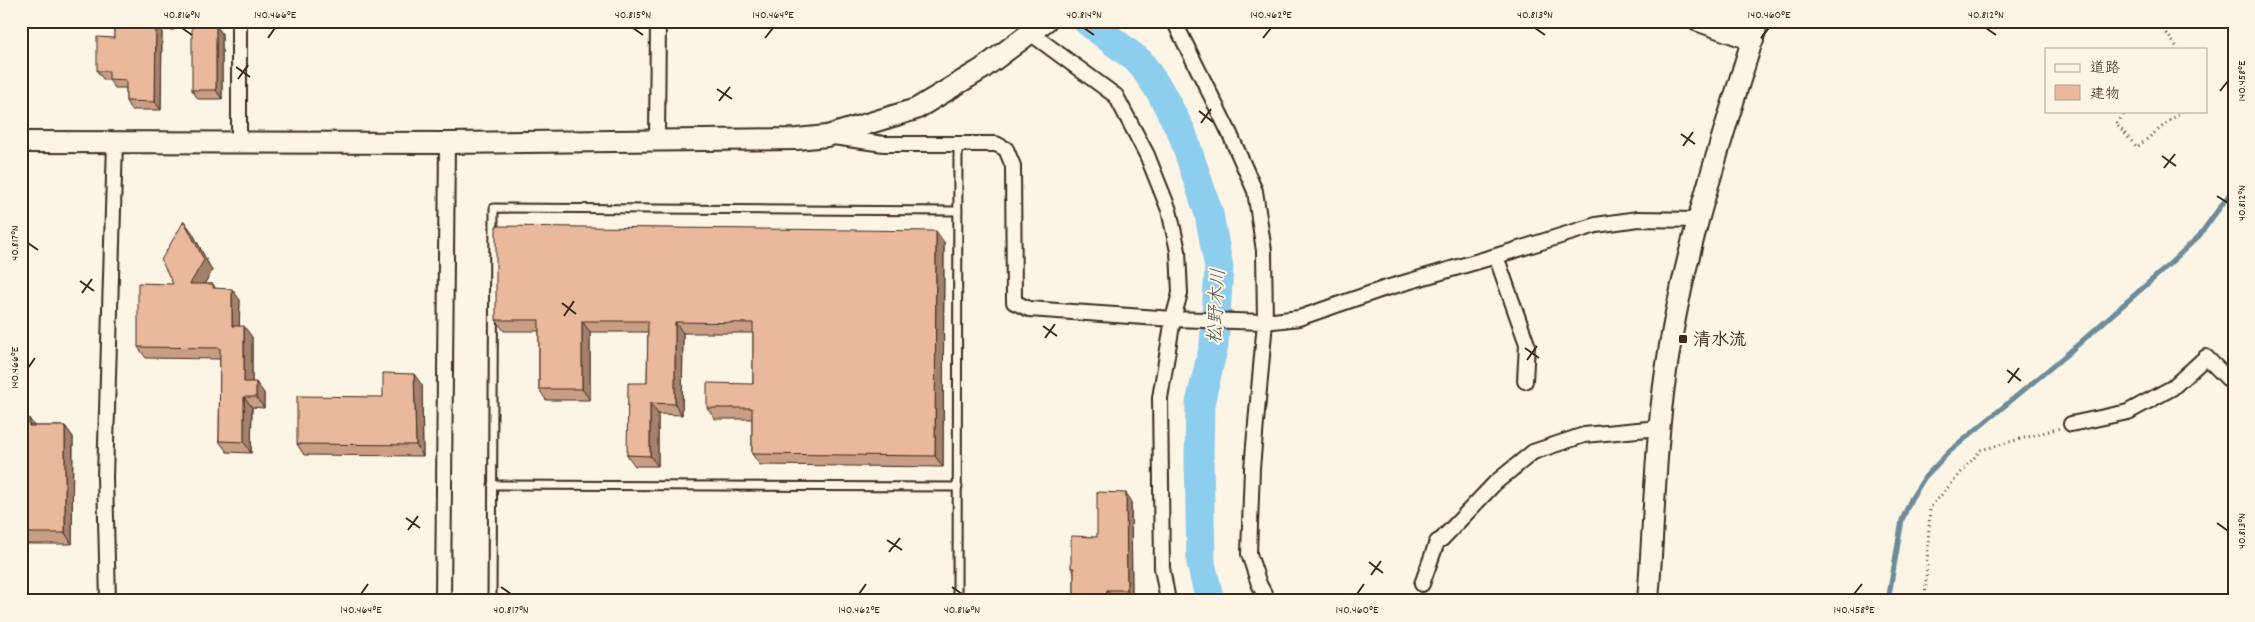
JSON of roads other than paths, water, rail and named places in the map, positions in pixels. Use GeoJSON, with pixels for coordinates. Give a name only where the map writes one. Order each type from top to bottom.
{"type":"FeatureCollection","features":[{"type":"Feature","properties":{"kind":"street"},"geometry":{"type":"LineString","coordinates":[[238,142],[239,21]]}},
{"type":"Feature","properties":{"kind":"street"},"geometry":{"type":"LineString","coordinates":[[657,140],[658,21]]}},
{"type":"Feature","properties":{"kind":"street"},"geometry":{"type":"LineString","coordinates":[[1174,21],[1212,97],[1255,191],[1264,251],[1265,322],[1252,468],[1249,554],[1259,584],[1268,601]]}},
{"type":"Feature","properties":{"kind":"street"},"geometry":{"type":"LineString","coordinates":[[1648,601],[1659,428],[1675,317],[1698,220],[1755,31],[1699,21]]}},
{"type":"Feature","properties":{"kind":"street"},"geometry":{"type":"LineString","coordinates":[[21,142],[447,143],[797,139],[827,136],[916,109],[982,69],[1037,27],[1116,96],[1144,147],[1169,210],[1178,251],[1180,293],[1173,319],[1160,398],[1162,568],[1168,601]]}},
{"type":"Feature","properties":{"kind":"street"},"geometry":{"type":"LineString","coordinates":[[827,136],[884,144],[996,144],[1006,149],[1013,166],[1014,302],[1029,309],[1173,319],[1265,322],[1299,318],[1383,289],[1596,225],[1638,219],[1698,220]]}},
{"type":"Feature","properties":{"kind":"street"},"geometry":{"type":"LineString","coordinates":[[108,601],[106,477],[115,143]]}},
{"type":"Feature","properties":{"kind":"street"},"geometry":{"type":"LineString","coordinates":[[443,601],[447,143]]}},
{"type":"Feature","properties":{"kind":"street"},"geometry":{"type":"LineString","coordinates":[[1496,256],[1527,344],[1525,381]]}},
{"type":"Feature","properties":{"kind":"street"},"geometry":{"type":"LineString","coordinates":[[2071,424],[2128,412],[2172,388],[2206,356],[2234,385]]}},
{"type":"Feature","properties":{"kind":"street"},"geometry":{"type":"LineString","coordinates":[[1422,584],[1436,542],[1495,483],[1533,452],[1584,435],[1659,428]]}},
{"type":"Feature","properties":{"kind":"lane"},"geometry":{"type":"LineString","coordinates":[[958,144],[958,601]]}},
{"type":"Feature","properties":{"kind":"lane"},"geometry":{"type":"LineString","coordinates":[[492,601],[494,208],[958,211]]}},
{"type":"Feature","properties":{"kind":"lane"},"geometry":{"type":"LineString","coordinates":[[492,485],[958,487]]}},
{"type":"Feature","properties":{"kind":"waterway","name":"松野木川"},"geometry":{"type":"LineString","coordinates":[[1087,21],[1140,62],[1160,91],[1182,133],[1209,214],[1219,268],[1214,345],[1200,403],[1199,457],[1201,563],[1210,601]]}},
{"type":"Feature","properties":{"kind":"waterway"},"geometry":{"type":"LineString","coordinates":[[1888,601],[1902,520],[1911,499],[1925,477],[1949,452],[2066,355],[2162,271],[2199,236],[2234,188]]}},
{"type":"Feature","properties":{"kind":"place","name":"清水流"},"geometry":{"type":"Point","coordinates":[1683,339]}}]}
